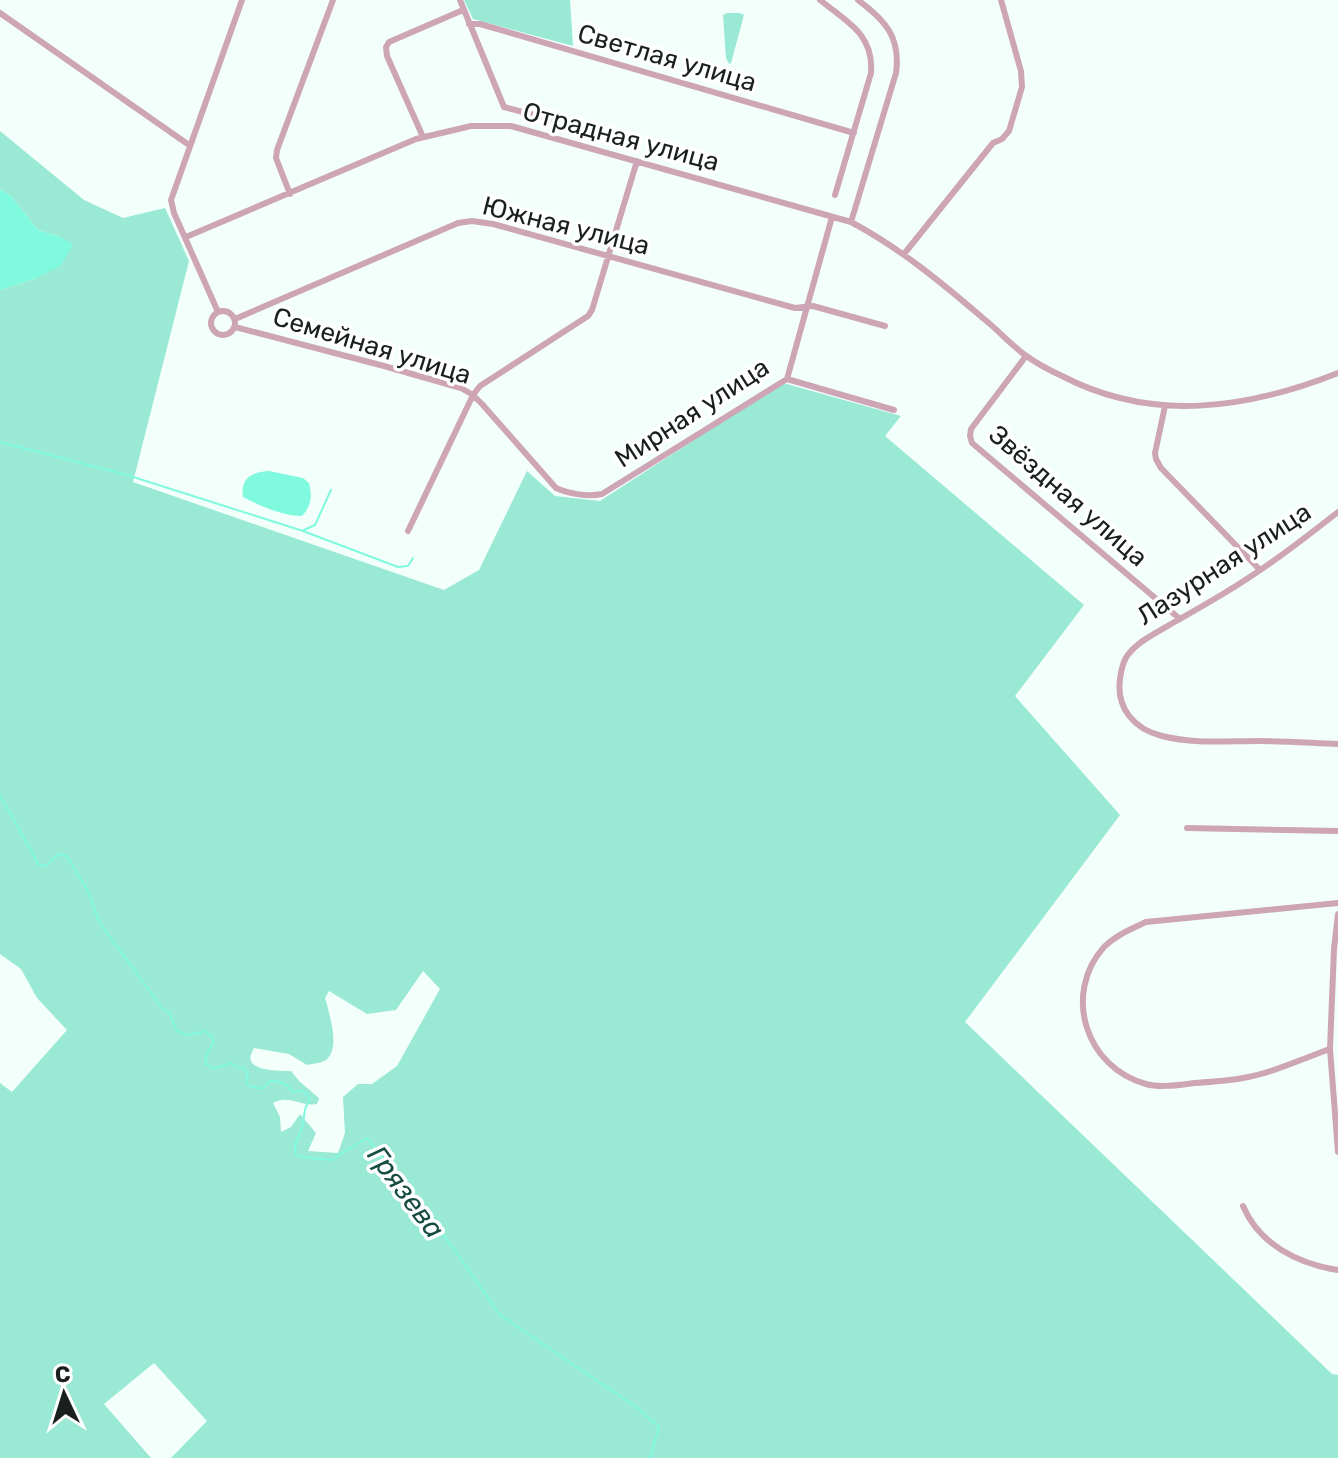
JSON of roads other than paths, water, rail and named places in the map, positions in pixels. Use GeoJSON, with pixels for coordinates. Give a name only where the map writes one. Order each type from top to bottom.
{"type":"FeatureCollection","features":[{"type":"Feature","properties":{"kind":"street"},"geometry":{"type":"LineString","coordinates":[[218,312],[171,200],[242,0]]}},
{"type":"Feature","properties":{"kind":"street"},"geometry":{"type":"LineString","coordinates":[[290,194],[276,158],[277,150],[333,0]]}},
{"type":"Feature","properties":{"kind":"street"},"geometry":{"type":"LineString","coordinates":[[460,0],[504,107],[558,121]]}},
{"type":"Feature","properties":{"kind":"street"},"geometry":{"type":"LineString","coordinates":[[820,0],[861,33],[872,59],[871,73],[835,195]]}},
{"type":"Feature","properties":{"kind":"street"},"geometry":{"type":"LineString","coordinates":[[851,222],[898,58],[888,27],[858,0]]}},
{"type":"Feature","properties":{"kind":"street"},"geometry":{"type":"LineString","coordinates":[[904,254],[993,143],[1009,131],[1022,81],[1001,0]]}},
{"type":"Feature","properties":{"kind":"street"},"geometry":{"type":"LineString","coordinates":[[423,137],[387,56],[386,47],[389,42],[463,10]]}},
{"type":"Feature","properties":{"kind":"street"},"geometry":{"type":"LineString","coordinates":[[0,13],[189,145]]}},
{"type":"Feature","properties":{"kind":"street","name":"Светлая улица"},"geometry":{"type":"LineString","coordinates":[[469,24],[480,24],[854,133]]}},
{"type":"Feature","properties":{"kind":"street","name":"Отрадная улица"},"geometry":{"type":"LineString","coordinates":[[186,237],[423,137],[471,126],[511,126],[851,222],[904,254],[1026,356],[1082,387],[1115,398],[1165,406],[1205,406],[1273,395],[1338,373]]}},
{"type":"Feature","properties":{"kind":"street"},"geometry":{"type":"LineString","coordinates":[[408,531],[473,395],[485,382],[588,316],[592,310],[637,161]]}},
{"type":"Feature","properties":{"kind":"street","name":"Мирная улица"},"geometry":{"type":"LineString","coordinates":[[523,451],[556,488],[589,495],[602,494],[787,379],[832,217]]}},
{"type":"Feature","properties":{"kind":"street","name":"Южная улица"},"geometry":{"type":"LineString","coordinates":[[235,323],[458,223],[472,221],[493,224],[795,308],[813,306],[885,326]]}},
{"type":"Feature","properties":{"kind":"street"},"geometry":{"type":"LineString","coordinates":[[226,311],[235,323],[225,335],[215,331],[211,321],[218,312],[226,311]]}},
{"type":"Feature","properties":{"kind":"street","name":"Семейная улица"},"geometry":{"type":"LineString","coordinates":[[235,323],[461,388],[473,395],[523,451]]}},
{"type":"Feature","properties":{"kind":"street","name":"Звёздная улица"},"geometry":{"type":"LineString","coordinates":[[1026,356],[971,429],[972,443],[1180,619]]}},
{"type":"Feature","properties":{"kind":"street"},"geometry":{"type":"LineString","coordinates":[[787,379],[894,410]]}},
{"type":"Feature","properties":{"kind":"street"},"geometry":{"type":"LineString","coordinates":[[1165,406],[1155,453],[1161,468],[1260,570]]}},
{"type":"Feature","properties":{"kind":"street","name":"Лазурная улица"},"geometry":{"type":"LineString","coordinates":[[1338,512],[1260,570],[1141,642],[1127,657],[1122,669],[1120,695],[1123,707],[1136,723],[1147,731],[1164,736],[1194,741],[1338,744]]}},
{"type":"Feature","properties":{"kind":"street"},"geometry":{"type":"LineString","coordinates":[[1187,828],[1338,831]]}},
{"type":"Feature","properties":{"kind":"street"},"geometry":{"type":"LineString","coordinates":[[1330,1049],[1245,1078],[1148,1085],[1129,1078],[1096,1050],[1083,1013],[1084,991],[1090,969],[1105,947],[1123,933],[1146,922],[1338,903]]}},
{"type":"Feature","properties":{"kind":"street"},"geometry":{"type":"LineString","coordinates":[[1338,914],[1330,1049],[1338,1152]]}},
{"type":"Feature","properties":{"kind":"street"},"geometry":{"type":"LineString","coordinates":[[1243,1206],[1249,1219],[1267,1241],[1319,1267],[1338,1270]]}},
{"type":"Feature","properties":{"kind":"waterway"},"geometry":{"type":"LineString","coordinates":[[0,442],[127,475],[303,531],[398,567],[408,566],[413,558]]}},
{"type":"Feature","properties":{"kind":"waterway"},"geometry":{"type":"LineString","coordinates":[[304,530],[315,525],[331,490]]}},
{"type":"Feature","properties":{"kind":"waterway","name":"Грязева"},"geometry":{"type":"LineString","coordinates":[[0,795],[39,865],[46,866],[59,854],[67,856],[89,893],[99,922],[162,1008],[169,1012],[177,1031],[187,1035],[205,1031],[212,1037],[214,1042],[206,1055],[206,1064],[214,1069],[231,1063],[244,1068],[248,1075],[247,1085],[262,1089],[270,1081],[278,1082],[293,1092],[303,1092],[308,1096],[310,1099],[296,1142],[296,1156],[331,1160],[367,1138],[453,1248],[500,1315],[636,1407],[659,1427],[650,1458]]}}]}
